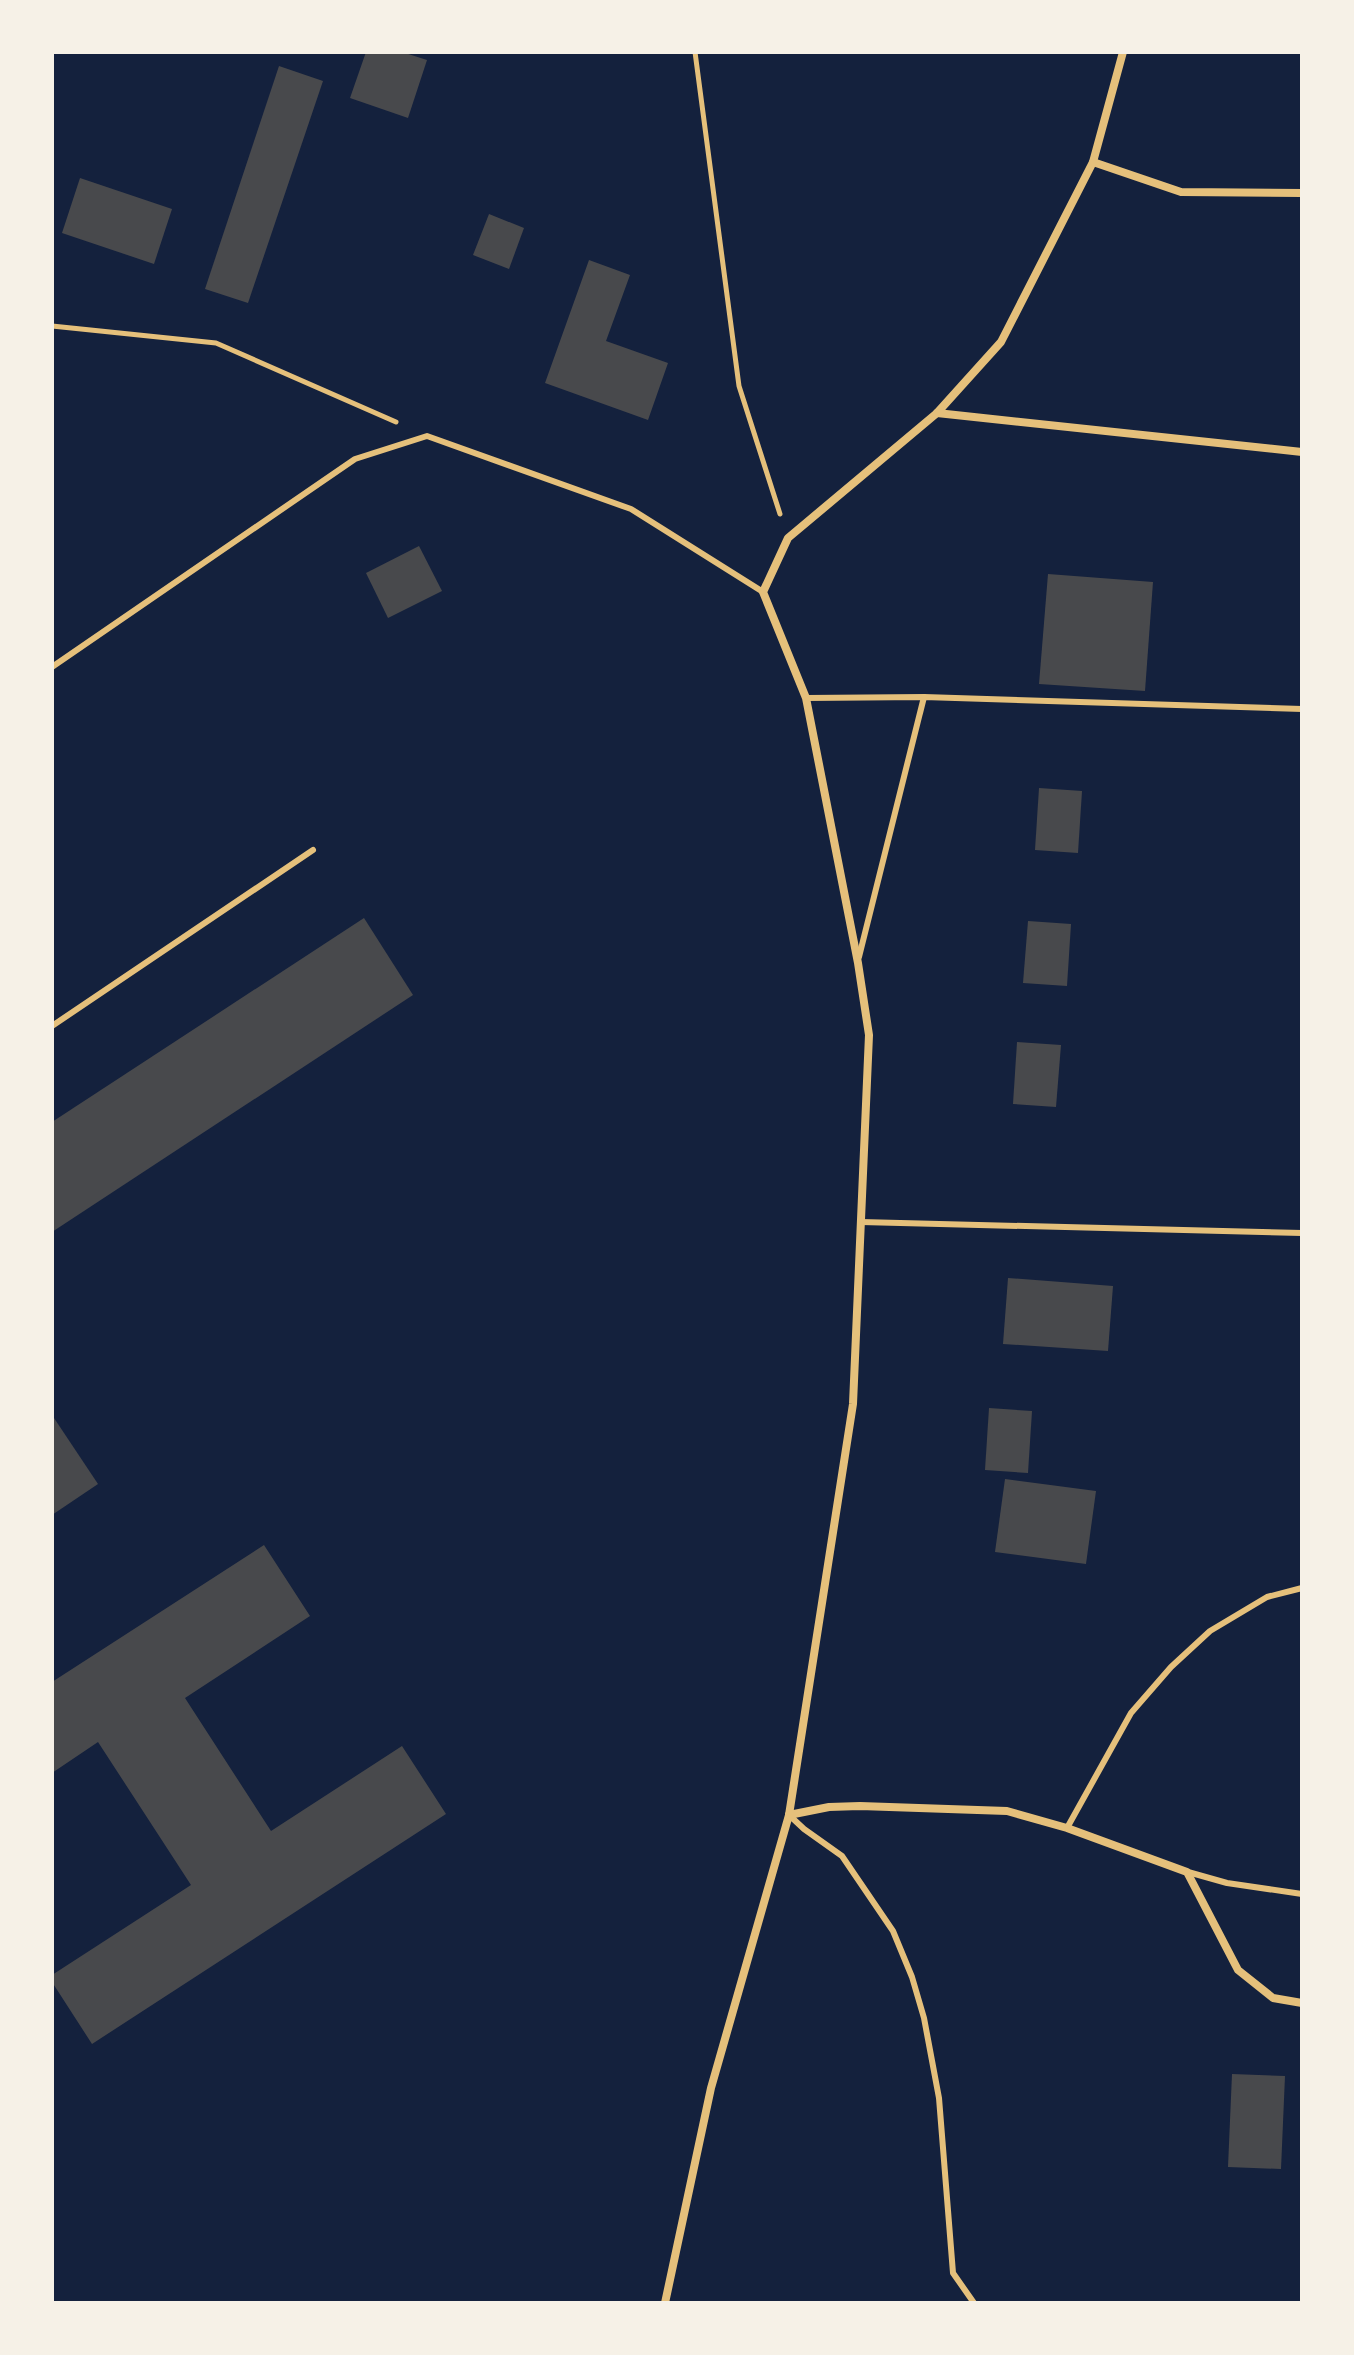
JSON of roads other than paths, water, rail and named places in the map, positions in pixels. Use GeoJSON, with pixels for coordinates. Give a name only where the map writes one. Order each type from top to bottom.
{"type":"FeatureCollection","features":[{"type":"Feature","properties":{"kind":"street"},"geometry":{"type":"LineString","coordinates":[[665,2303],[711,2088],[789,1815],[853,1404],[869,1035],[858,963],[806,698],[763,592],[788,538],[937,413],[1001,342],[1093,162],[1123,52]]}},
{"type":"Feature","properties":{"kind":"street"},"geometry":{"type":"LineString","coordinates":[[1093,162],[1181,192],[1302,193]]}},
{"type":"Feature","properties":{"kind":"street"},"geometry":{"type":"LineString","coordinates":[[937,413],[1302,452]]}},
{"type":"Feature","properties":{"kind":"street"},"geometry":{"type":"LineString","coordinates":[[789,1815],[829,1807],[860,1806],[1007,1811],[1067,1828],[1187,1872],[1238,1970],[1273,1998],[1302,2003]]}},
{"type":"Feature","properties":{"kind":"lane"},"geometry":{"type":"LineString","coordinates":[[52,667],[355,459],[427,436],[631,509],[763,592]]}},
{"type":"Feature","properties":{"kind":"lane"},"geometry":{"type":"LineString","coordinates":[[858,963],[924,697]]}},
{"type":"Feature","properties":{"kind":"lane"},"geometry":{"type":"LineString","coordinates":[[806,698],[924,697],[1302,709]]}},
{"type":"Feature","properties":{"kind":"lane"},"geometry":{"type":"LineString","coordinates":[[52,1026],[313,850]]}},
{"type":"Feature","properties":{"kind":"lane"},"geometry":{"type":"LineString","coordinates":[[861,1222],[1302,1233]]}},
{"type":"Feature","properties":{"kind":"lane"},"geometry":{"type":"LineString","coordinates":[[1067,1828],[1131,1713],[1171,1667],[1210,1631],[1267,1597],[1302,1588]]}},
{"type":"Feature","properties":{"kind":"lane"},"geometry":{"type":"LineString","coordinates":[[789,1815],[842,1856],[893,1931],[912,1977],[924,2018],[939,2098],[953,2273],[974,2303]]}},
{"type":"Feature","properties":{"kind":"lane"},"geometry":{"type":"LineString","coordinates":[[1187,1872],[1227,1883],[1302,1894]]}}]}
